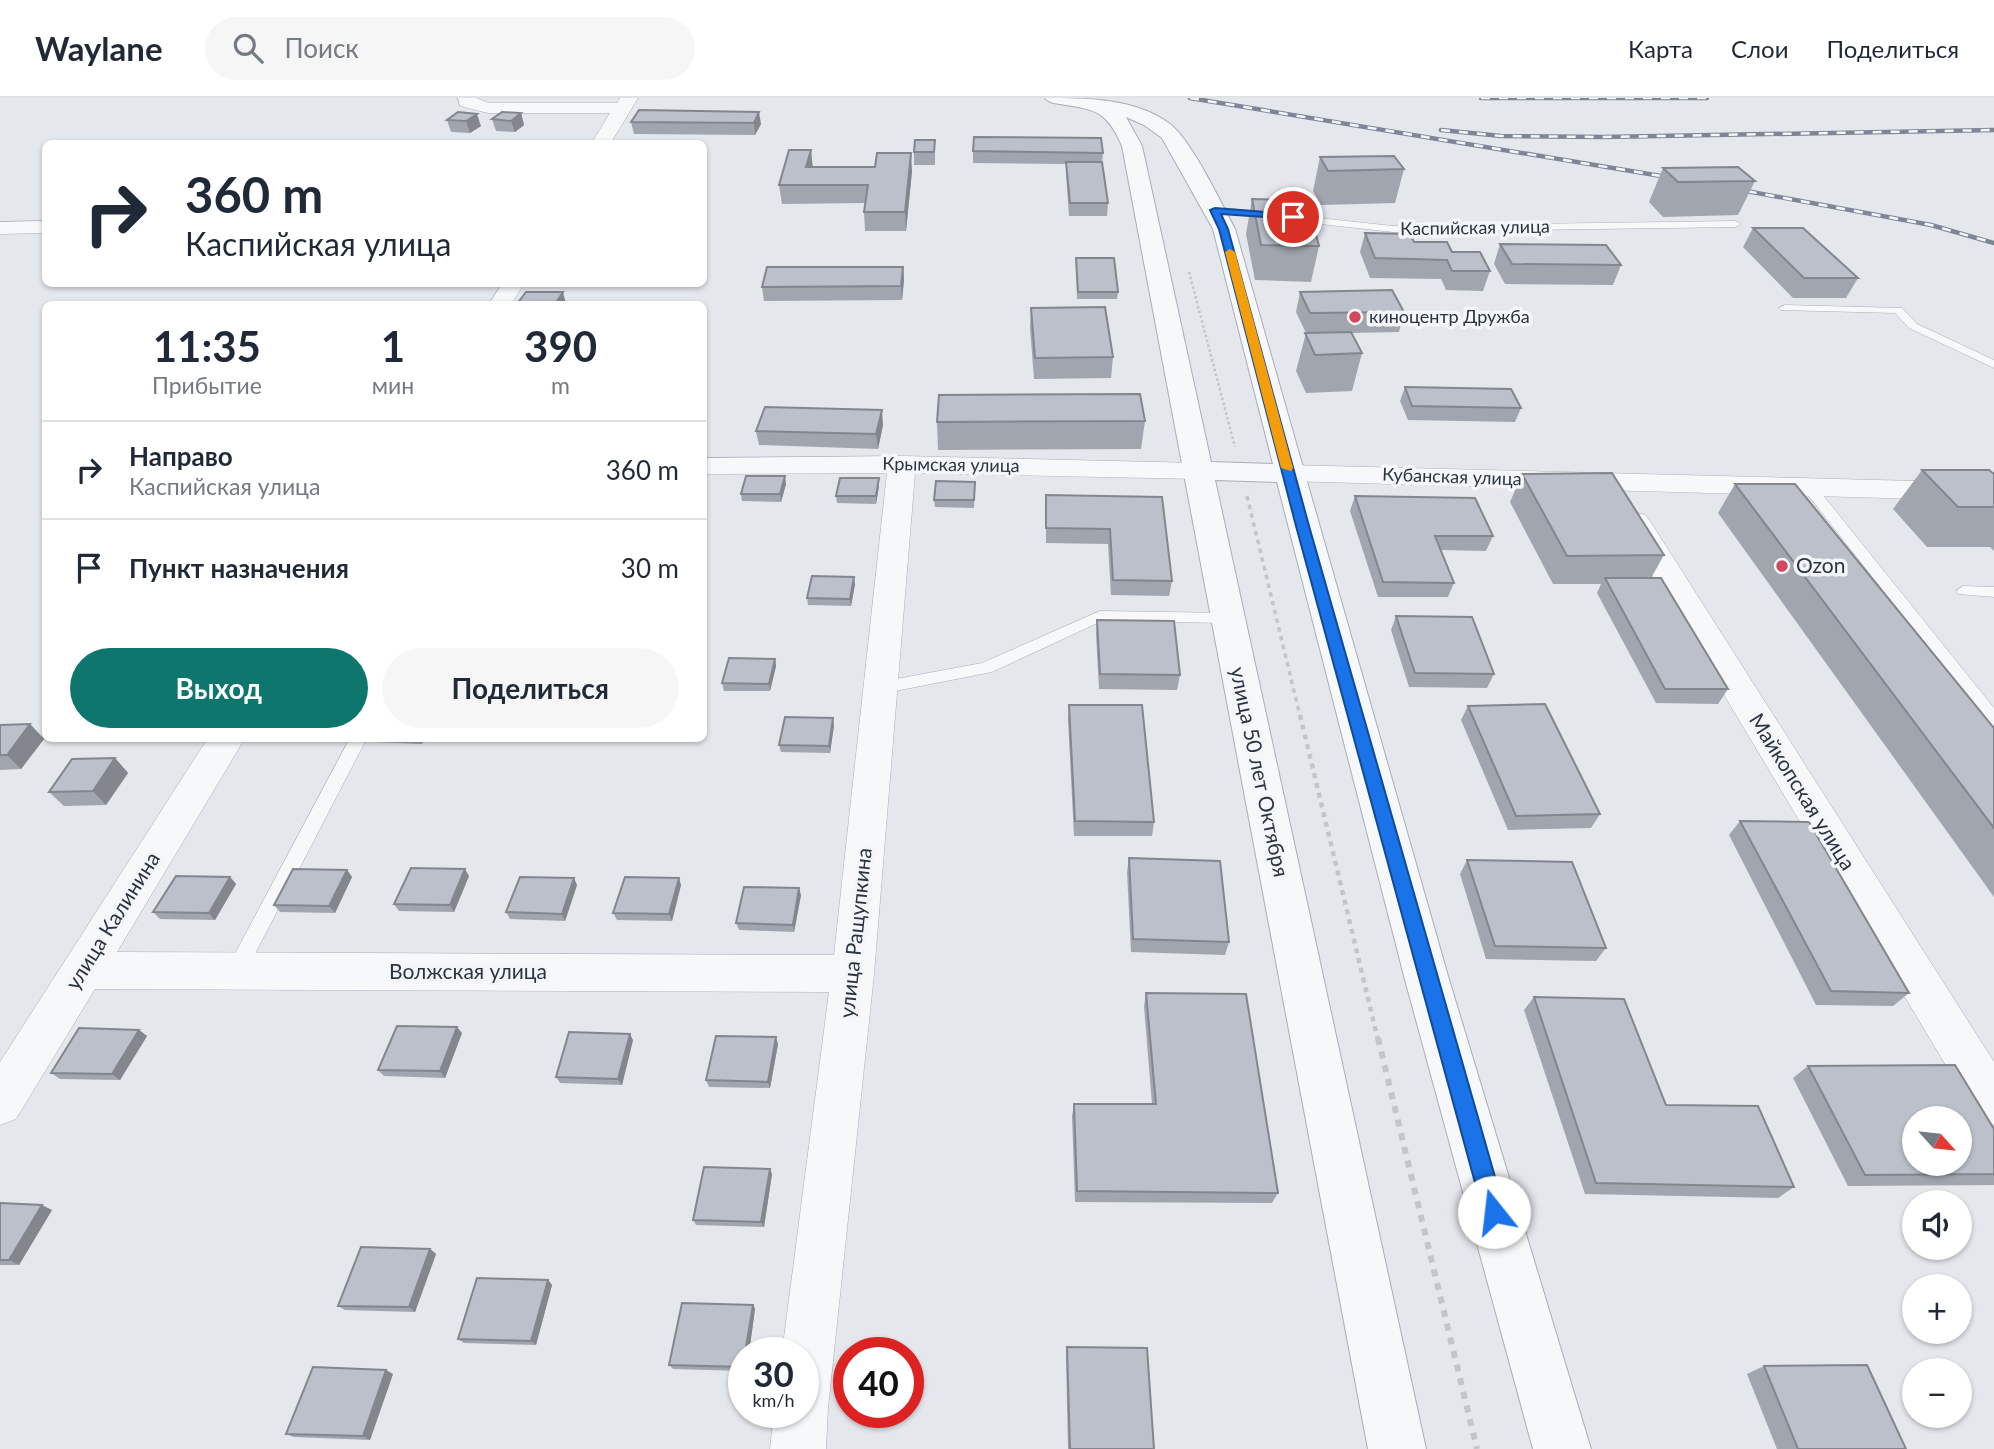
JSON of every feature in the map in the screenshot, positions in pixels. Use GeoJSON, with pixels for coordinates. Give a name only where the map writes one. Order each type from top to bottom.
{"type":"FeatureCollection","features":[{"type":"Feature","properties":{"kind":"street"},"geometry":{"type":"LineString","coordinates":[[467,98],[466,102],[488,108],[625,103]]}},
{"type":"Feature","properties":{"kind":"street"},"geometry":{"type":"LineString","coordinates":[[1054,98],[1101,106],[1137,116],[1164,128],[1224,229],[1430,989],[1562,1449]]}},
{"type":"Feature","properties":{"kind":"street"},"geometry":{"type":"LineString","coordinates":[[602,140],[625,103]]}},
{"type":"Feature","properties":{"kind":"street","name":"улица 50 лет Октября"},"geometry":{"type":"LineString","coordinates":[[1101,106],[1122,124],[1132,146],[1397,1449]]}},
{"type":"Feature","properties":{"kind":"street"},"geometry":{"type":"LineString","coordinates":[[0,228],[42,227]]}},
{"type":"Feature","properties":{"kind":"street","name":"Крымская улица"},"geometry":{"type":"LineString","coordinates":[[707,466],[902,464],[1199,471]]}},
{"type":"Feature","properties":{"kind":"street","name":"улица Ращупкина"},"geometry":{"type":"LineString","coordinates":[[811,1337],[853,974],[902,464]]}},
{"type":"Feature","properties":{"kind":"street"},"geometry":{"type":"LineString","coordinates":[[1199,471],[1288,473]]}},
{"type":"Feature","properties":{"kind":"street","name":"Кубанская улица"},"geometry":{"type":"LineString","coordinates":[[1288,473],[1994,492]]}},
{"type":"Feature","properties":{"kind":"street","name":"Майкопская улица"},"geometry":{"type":"LineString","coordinates":[[1610,481],[1977,1048],[1994,1103]]}},
{"type":"Feature","properties":{"kind":"street","name":"улица Калинина"},"geometry":{"type":"LineString","coordinates":[[0,1103],[225,742]]}},
{"type":"Feature","properties":{"kind":"street","name":"Волжская улица"},"geometry":{"type":"LineString","coordinates":[[83,970],[853,974]]}},
{"type":"Feature","properties":{"kind":"street"},"geometry":{"type":"LineString","coordinates":[[798,1449],[800,1428]]}},
{"type":"Feature","properties":{"kind":"lane","name":"Каспийская улица"},"geometry":{"type":"LineString","coordinates":[[1215,210],[1393,229],[1736,224]]}},
{"type":"Feature","properties":{"kind":"lane"},"geometry":{"type":"LineString","coordinates":[[1784,308],[1898,310],[1913,326],[1994,365]]}},
{"type":"Feature","properties":{"kind":"lane"},"geometry":{"type":"LineString","coordinates":[[1809,487],[1994,720]]}},
{"type":"Feature","properties":{"kind":"lane"},"geometry":{"type":"LineString","coordinates":[[1963,591],[1994,592]]}},
{"type":"Feature","properties":{"kind":"lane"},"geometry":{"type":"LineString","coordinates":[[880,688],[986,668],[1100,615],[1227,618]]}},
{"type":"Feature","properties":{"kind":"lane"},"geometry":{"type":"LineString","coordinates":[[236,971],[357,742]]}},
{"type":"Feature","properties":{"kind":"path"},"geometry":{"type":"LineString","coordinates":[[1189,270],[1241,472],[1477,1449]]}},
{"type":"Feature","properties":{"kind":"building"},"geometry":{"type":"Polygon","coordinates":[[[639,110],[759,112],[754,123],[631,122],[639,110]]]}},
{"type":"Feature","properties":{"kind":"building"},"geometry":{"type":"Polygon","coordinates":[[[458,112],[477,114],[466,121],[447,120],[458,112]]]}},
{"type":"Feature","properties":{"kind":"building"},"geometry":{"type":"Polygon","coordinates":[[[502,112],[521,113],[511,121],[492,119],[502,112]]]}},
{"type":"Feature","properties":{"kind":"building"},"geometry":{"type":"Polygon","coordinates":[[[974,137],[1101,138],[1103,153],[973,151],[974,137]]]}},
{"type":"Feature","properties":{"kind":"building"},"geometry":{"type":"Polygon","coordinates":[[[915,140],[935,140],[934,152],[914,152],[915,140]]]}},
{"type":"Feature","properties":{"kind":"building"},"geometry":{"type":"Polygon","coordinates":[[[789,150],[811,150],[806,167],[875,167],[877,153],[911,153],[905,212],[864,212],[868,185],[779,185],[789,150]]]}},
{"type":"Feature","properties":{"kind":"building"},"geometry":{"type":"Polygon","coordinates":[[[1394,156],[1404,169],[1328,171],[1320,157],[1394,156]]]}},
{"type":"Feature","properties":{"kind":"building"},"geometry":{"type":"Polygon","coordinates":[[[1066,162],[1102,162],[1108,203],[1070,203],[1066,162]]]}},
{"type":"Feature","properties":{"kind":"building"},"geometry":{"type":"Polygon","coordinates":[[[1738,167],[1755,181],[1678,182],[1663,168],[1738,167]]]}},
{"type":"Feature","properties":{"kind":"building"},"geometry":{"type":"Polygon","coordinates":[[[1252,199],[1304,200],[1309,216],[1291,215],[1294,226],[1314,227],[1319,246],[1261,245],[1252,199]]]}},
{"type":"Feature","properties":{"kind":"building"},"geometry":{"type":"Polygon","coordinates":[[[1753,228],[1803,228],[1858,278],[1804,278],[1753,228]]]}},
{"type":"Feature","properties":{"kind":"building"},"geometry":{"type":"Polygon","coordinates":[[[1365,233],[1410,234],[1414,242],[1447,242],[1452,252],[1480,252],[1490,271],[1452,271],[1447,260],[1375,258],[1365,233]]]}},
{"type":"Feature","properties":{"kind":"building"},"geometry":{"type":"Polygon","coordinates":[[[1500,244],[1606,245],[1621,265],[1512,264],[1500,244]]]}},
{"type":"Feature","properties":{"kind":"building"},"geometry":{"type":"Polygon","coordinates":[[[1076,258],[1114,258],[1118,292],[1078,292],[1076,258]]]}},
{"type":"Feature","properties":{"kind":"building"},"geometry":{"type":"Polygon","coordinates":[[[767,267],[903,267],[901,286],[762,287],[767,267]]]}},
{"type":"Feature","properties":{"kind":"building"},"geometry":{"type":"Polygon","coordinates":[[[1392,290],[1404,312],[1310,313],[1300,292],[1392,290]]]}},
{"type":"Feature","properties":{"kind":"building"},"geometry":{"type":"Polygon","coordinates":[[[526,292],[563,292],[557,301],[519,301],[526,292]]]}},
{"type":"Feature","properties":{"kind":"building"},"geometry":{"type":"Polygon","coordinates":[[[1105,307],[1113,357],[1035,358],[1031,308],[1105,307]]]}},
{"type":"Feature","properties":{"kind":"building"},"geometry":{"type":"Polygon","coordinates":[[[1351,332],[1362,353],[1315,355],[1305,333],[1351,332]]]}},
{"type":"Feature","properties":{"kind":"building"},"geometry":{"type":"Polygon","coordinates":[[[1405,387],[1511,389],[1521,408],[1412,406],[1405,387]]]}},
{"type":"Feature","properties":{"kind":"building"},"geometry":{"type":"Polygon","coordinates":[[[1140,394],[1145,421],[937,422],[939,395],[1140,394]]]}},
{"type":"Feature","properties":{"kind":"building"},"geometry":{"type":"Polygon","coordinates":[[[765,407],[882,410],[876,434],[756,431],[765,407]]]}},
{"type":"Feature","properties":{"kind":"building"},"geometry":{"type":"Polygon","coordinates":[[[1922,470],[1989,470],[1994,474],[1994,507],[1958,507],[1922,470]]]}},
{"type":"Feature","properties":{"kind":"building"},"geometry":{"type":"Polygon","coordinates":[[[1612,473],[1664,555],[1567,556],[1522,474],[1612,473]]]}},
{"type":"Feature","properties":{"kind":"building"},"geometry":{"type":"Polygon","coordinates":[[[746,476],[785,476],[780,494],[741,494],[746,476]]]}},
{"type":"Feature","properties":{"kind":"building"},"geometry":{"type":"Polygon","coordinates":[[[840,478],[879,478],[876,496],[836,496],[840,478]]]}},
{"type":"Feature","properties":{"kind":"building"},"geometry":{"type":"Polygon","coordinates":[[[936,481],[975,482],[974,500],[934,500],[936,481]]]}},
{"type":"Feature","properties":{"kind":"building"},"geometry":{"type":"Polygon","coordinates":[[[1735,484],[1795,484],[1994,728],[1994,828],[1735,484]]]}},
{"type":"Feature","properties":{"kind":"building"},"geometry":{"type":"Polygon","coordinates":[[[1046,495],[1162,497],[1172,581],[1113,580],[1110,529],[1046,528],[1046,495]]]}},
{"type":"Feature","properties":{"kind":"building"},"geometry":{"type":"Polygon","coordinates":[[[1355,496],[1475,498],[1493,536],[1435,536],[1454,583],[1383,582],[1355,496]]]}},
{"type":"Feature","properties":{"kind":"building"},"geometry":{"type":"Polygon","coordinates":[[[812,576],[854,577],[850,599],[807,598],[812,576]]]}},
{"type":"Feature","properties":{"kind":"building"},"geometry":{"type":"Polygon","coordinates":[[[1605,578],[1661,578],[1728,689],[1665,689],[1605,578]]]}},
{"type":"Feature","properties":{"kind":"building"},"geometry":{"type":"Polygon","coordinates":[[[1396,616],[1472,617],[1494,674],[1415,673],[1396,616]]]}},
{"type":"Feature","properties":{"kind":"building"},"geometry":{"type":"Polygon","coordinates":[[[1097,620],[1174,621],[1180,675],[1100,674],[1097,620]]]}},
{"type":"Feature","properties":{"kind":"building"},"geometry":{"type":"Polygon","coordinates":[[[729,658],[775,659],[769,684],[722,683],[729,658]]]}},
{"type":"Feature","properties":{"kind":"building"},"geometry":{"type":"Polygon","coordinates":[[[1545,704],[1600,814],[1516,816],[1468,706],[1545,704]]]}},
{"type":"Feature","properties":{"kind":"building"},"geometry":{"type":"Polygon","coordinates":[[[1069,705],[1142,705],[1154,822],[1075,821],[1069,705]]]}},
{"type":"Feature","properties":{"kind":"building"},"geometry":{"type":"Polygon","coordinates":[[[785,717],[833,718],[829,746],[779,745],[785,717]]]}},
{"type":"Feature","properties":{"kind":"building"},"geometry":{"type":"Polygon","coordinates":[[[30,724],[7,755],[0,755],[0,725],[30,724]]]}},
{"type":"Feature","properties":{"kind":"building"},"geometry":{"type":"Polygon","coordinates":[[[115,758],[93,791],[49,792],[72,759],[115,758]]]}},
{"type":"Feature","properties":{"kind":"building"},"geometry":{"type":"Polygon","coordinates":[[[1740,821],[1809,822],[1909,993],[1831,991],[1740,821]]]}},
{"type":"Feature","properties":{"kind":"building"},"geometry":{"type":"Polygon","coordinates":[[[1129,858],[1220,861],[1229,942],[1133,939],[1129,858]]]}},
{"type":"Feature","properties":{"kind":"building"},"geometry":{"type":"Polygon","coordinates":[[[1467,860],[1572,862],[1606,948],[1495,946],[1467,860]]]}},
{"type":"Feature","properties":{"kind":"building"},"geometry":{"type":"Polygon","coordinates":[[[411,868],[465,869],[450,905],[394,904],[411,868]]]}},
{"type":"Feature","properties":{"kind":"building"},"geometry":{"type":"Polygon","coordinates":[[[293,869],[347,870],[329,906],[274,905],[293,869]]]}},
{"type":"Feature","properties":{"kind":"building"},"geometry":{"type":"Polygon","coordinates":[[[176,876],[230,877],[209,913],[153,912],[176,876]]]}},
{"type":"Feature","properties":{"kind":"building"},"geometry":{"type":"Polygon","coordinates":[[[520,877],[574,878],[562,914],[506,912],[520,877]]]}},
{"type":"Feature","properties":{"kind":"building"},"geometry":{"type":"Polygon","coordinates":[[[625,877],[679,878],[669,914],[613,913],[625,877]]]}},
{"type":"Feature","properties":{"kind":"building"},"geometry":{"type":"Polygon","coordinates":[[[744,887],[799,888],[793,925],[736,923],[744,887]]]}},
{"type":"Feature","properties":{"kind":"building"},"geometry":{"type":"Polygon","coordinates":[[[1146,993],[1246,994],[1278,1193],[1077,1191],[1074,1104],[1156,1104],[1146,993]]]}},
{"type":"Feature","properties":{"kind":"building"},"geometry":{"type":"Polygon","coordinates":[[[1534,997],[1624,999],[1666,1105],[1758,1106],[1794,1187],[1596,1183],[1534,997]]]}},
{"type":"Feature","properties":{"kind":"building"},"geometry":{"type":"Polygon","coordinates":[[[397,1026],[457,1027],[440,1071],[378,1070],[397,1026]]]}},
{"type":"Feature","properties":{"kind":"building"},"geometry":{"type":"Polygon","coordinates":[[[79,1028],[139,1030],[112,1074],[51,1073],[79,1028]]]}},
{"type":"Feature","properties":{"kind":"building"},"geometry":{"type":"Polygon","coordinates":[[[569,1032],[630,1034],[618,1079],[556,1077],[569,1032]]]}},
{"type":"Feature","properties":{"kind":"building"},"geometry":{"type":"Polygon","coordinates":[[[716,1036],[776,1037],[768,1082],[706,1080],[716,1036]]]}},
{"type":"Feature","properties":{"kind":"building"},"geometry":{"type":"Polygon","coordinates":[[[1955,1065],[1994,1129],[1994,1174],[1972,1174],[1972,1106],[1902,1106],[1902,1175],[1865,1175],[1808,1066],[1955,1065]]]}},
{"type":"Feature","properties":{"kind":"building"},"geometry":{"type":"Polygon","coordinates":[[[704,1167],[770,1169],[761,1222],[693,1220],[704,1167]]]}},
{"type":"Feature","properties":{"kind":"building"},"geometry":{"type":"Polygon","coordinates":[[[0,1203],[42,1205],[9,1260],[0,1260],[0,1203]]]}},
{"type":"Feature","properties":{"kind":"building"},"geometry":{"type":"Polygon","coordinates":[[[361,1247],[430,1249],[409,1307],[338,1306],[361,1247]]]}},
{"type":"Feature","properties":{"kind":"building"},"geometry":{"type":"Polygon","coordinates":[[[477,1278],[548,1280],[531,1341],[458,1339],[477,1278]]]}},
{"type":"Feature","properties":{"kind":"building"},"geometry":{"type":"Polygon","coordinates":[[[682,1303],[753,1305],[748,1337],[728,1337],[728,1367],[669,1365],[682,1303]]]}},
{"type":"Feature","properties":{"kind":"building"},"geometry":{"type":"Polygon","coordinates":[[[1067,1347],[1147,1348],[1154,1449],[1070,1449],[1067,1347]]]}},
{"type":"Feature","properties":{"kind":"building"},"geometry":{"type":"Polygon","coordinates":[[[1867,1365],[1906,1449],[1798,1449],[1764,1366],[1867,1365]]]}},
{"type":"Feature","properties":{"kind":"building"},"geometry":{"type":"Polygon","coordinates":[[[313,1367],[386,1370],[363,1436],[286,1434],[313,1367]]]}},
{"type":"Feature","properties":{"kind":"railway"},"geometry":{"type":"LineString","coordinates":[[1190,98],[1679,179]]}},
{"type":"Feature","properties":{"kind":"railway"},"geometry":{"type":"LineString","coordinates":[[1481,98],[1707,98]]}},
{"type":"Feature","properties":{"kind":"railway"},"geometry":{"type":"LineString","coordinates":[[1441,130],[1501,136],[1604,137],[1994,130]]}},
{"type":"Feature","properties":{"kind":"railway"},"geometry":{"type":"LineString","coordinates":[[1730,188],[1931,225],[1994,243]]}},
{"type":"Feature","properties":{"kind":"slow traffic"},"geometry":{"type":"LineString","coordinates":[[1230,252],[1287,468]]}},
{"type":"Feature","properties":{"kind":"place","name":"киноцентр Дружба"},"geometry":{"type":"Point","coordinates":[1355,317]}},
{"type":"Feature","properties":{"kind":"place","name":"Ozon"},"geometry":{"type":"Point","coordinates":[1782,566]}},
{"type":"Feature","properties":{"kind":"route"},"geometry":{"type":"LineString","coordinates":[[1293,217],[1215,210],[1224,229],[1426,976],[1494,1212]]}}]}
